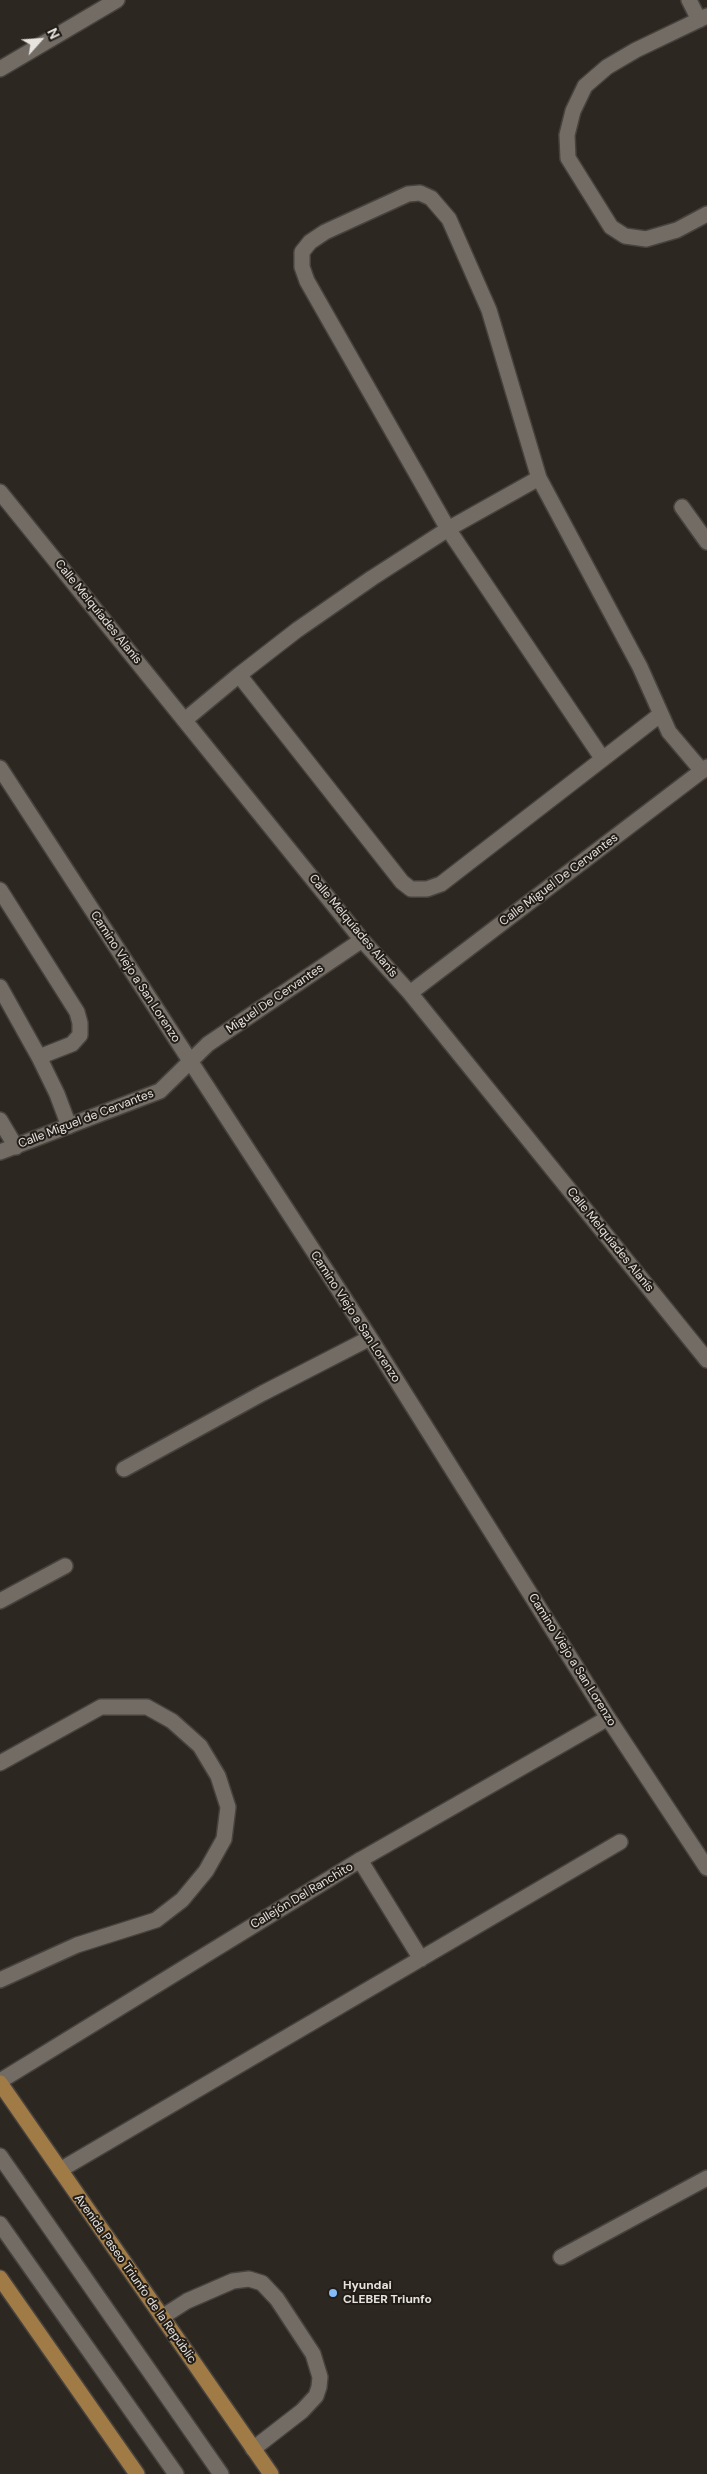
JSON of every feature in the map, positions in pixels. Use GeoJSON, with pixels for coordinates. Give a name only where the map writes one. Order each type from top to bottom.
{"type":"FeatureCollection","features":[{"type":"Feature","properties":{"kind":"main road","name":"Avenida Paseo Triunfo de la Repúblic"},"geometry":{"type":"LineString","coordinates":[[0,2082],[271,2474]]}},
{"type":"Feature","properties":{"kind":"main road"},"geometry":{"type":"LineString","coordinates":[[0,2278],[136,2474]]}},
{"type":"Feature","properties":{"kind":"street"},"geometry":{"type":"LineString","coordinates":[[0,69],[117,0]]}},
{"type":"Feature","properties":{"kind":"street"},"geometry":{"type":"LineString","coordinates":[[689,0],[703,18],[636,50],[607,67],[585,86],[573,111],[567,135],[568,158],[611,227],[625,236],[646,239],[677,230],[707,214]]}},
{"type":"Feature","properties":{"kind":"street"},"geometry":{"type":"LineString","coordinates":[[602,758],[448,529],[306,281],[302,267],[302,252],[310,242],[325,232],[408,194],[420,193],[431,198],[441,209],[463,248],[488,310],[526,427],[539,478],[640,667],[669,732],[704,769]]}},
{"type":"Feature","properties":{"kind":"street"},"geometry":{"type":"LineString","coordinates":[[186,720],[238,675],[305,625],[448,529],[539,478]]}},
{"type":"Feature","properties":{"kind":"street","name":"Calle Melquíades Alanís"},"geometry":{"type":"LineString","coordinates":[[0,492],[362,940],[410,993],[707,1360]]}},
{"type":"Feature","properties":{"kind":"street"},"geometry":{"type":"LineString","coordinates":[[682,507],[707,542]]}},
{"type":"Feature","properties":{"kind":"street"},"geometry":{"type":"LineString","coordinates":[[238,675],[402,882],[411,889],[427,889],[441,884],[661,714]]}},
{"type":"Feature","properties":{"kind":"street","name":"Camino Viejo a San Lorenzo"},"geometry":{"type":"LineString","coordinates":[[0,768],[370,1338],[608,1718],[707,1868]]}},
{"type":"Feature","properties":{"kind":"street","name":"Calle Miguel De Cervantes"},"geometry":{"type":"LineString","coordinates":[[410,993],[704,769]]}},
{"type":"Feature","properties":{"kind":"street"},"geometry":{"type":"LineString","coordinates":[[0,890],[77,1012],[80,1023],[80,1035],[72,1044],[39,1057]]}},
{"type":"Feature","properties":{"kind":"street","name":"Miguel De Cervantes"},"geometry":{"type":"LineString","coordinates":[[189,1060],[208,1044],[362,940]]}},
{"type":"Feature","properties":{"kind":"street"},"geometry":{"type":"LineString","coordinates":[[0,987],[39,1057],[57,1094],[69,1126]]}},
{"type":"Feature","properties":{"kind":"street","name":"Calle Miguel de Cervantes"},"geometry":{"type":"LineString","coordinates":[[0,1152],[160,1090],[189,1060]]}},
{"type":"Feature","properties":{"kind":"street"},"geometry":{"type":"LineString","coordinates":[[0,1120],[16,1146]]}},
{"type":"Feature","properties":{"kind":"street"},"geometry":{"type":"LineString","coordinates":[[124,1469],[263,1393],[370,1338]]}},
{"type":"Feature","properties":{"kind":"street"},"geometry":{"type":"LineString","coordinates":[[0,1601],[65,1566]]}},
{"type":"Feature","properties":{"kind":"street"},"geometry":{"type":"LineString","coordinates":[[0,1763],[101,1707],[147,1707],[172,1721],[200,1746],[218,1776],[228,1808],[224,1840],[206,1871],[182,1900],[156,1920],[77,1945],[0,1980]]}},
{"type":"Feature","properties":{"kind":"street","name":"Callejón Del Ranchito"},"geometry":{"type":"LineString","coordinates":[[0,2082],[360,1860],[608,1718]]}},
{"type":"Feature","properties":{"kind":"street"},"geometry":{"type":"LineString","coordinates":[[60,2170],[620,1842]]}},
{"type":"Feature","properties":{"kind":"street"},"geometry":{"type":"LineString","coordinates":[[360,1860],[420,1959]]}},
{"type":"Feature","properties":{"kind":"street"},"geometry":{"type":"LineString","coordinates":[[0,2156],[220,2474]]}},
{"type":"Feature","properties":{"kind":"street"},"geometry":{"type":"LineString","coordinates":[[561,2257],[707,2178]]}},
{"type":"Feature","properties":{"kind":"street"},"geometry":{"type":"LineString","coordinates":[[0,2224],[176,2474]]}},
{"type":"Feature","properties":{"kind":"street"},"geometry":{"type":"LineString","coordinates":[[162,2317],[187,2301],[232,2281],[249,2279],[262,2283],[277,2298],[313,2354],[320,2377],[319,2387],[316,2396],[302,2411],[253,2449]]}},
{"type":"Feature","properties":{"kind":"place","name":"Hyundai CLEBER Triunfo"},"geometry":{"type":"Point","coordinates":[333,2293]}}]}
